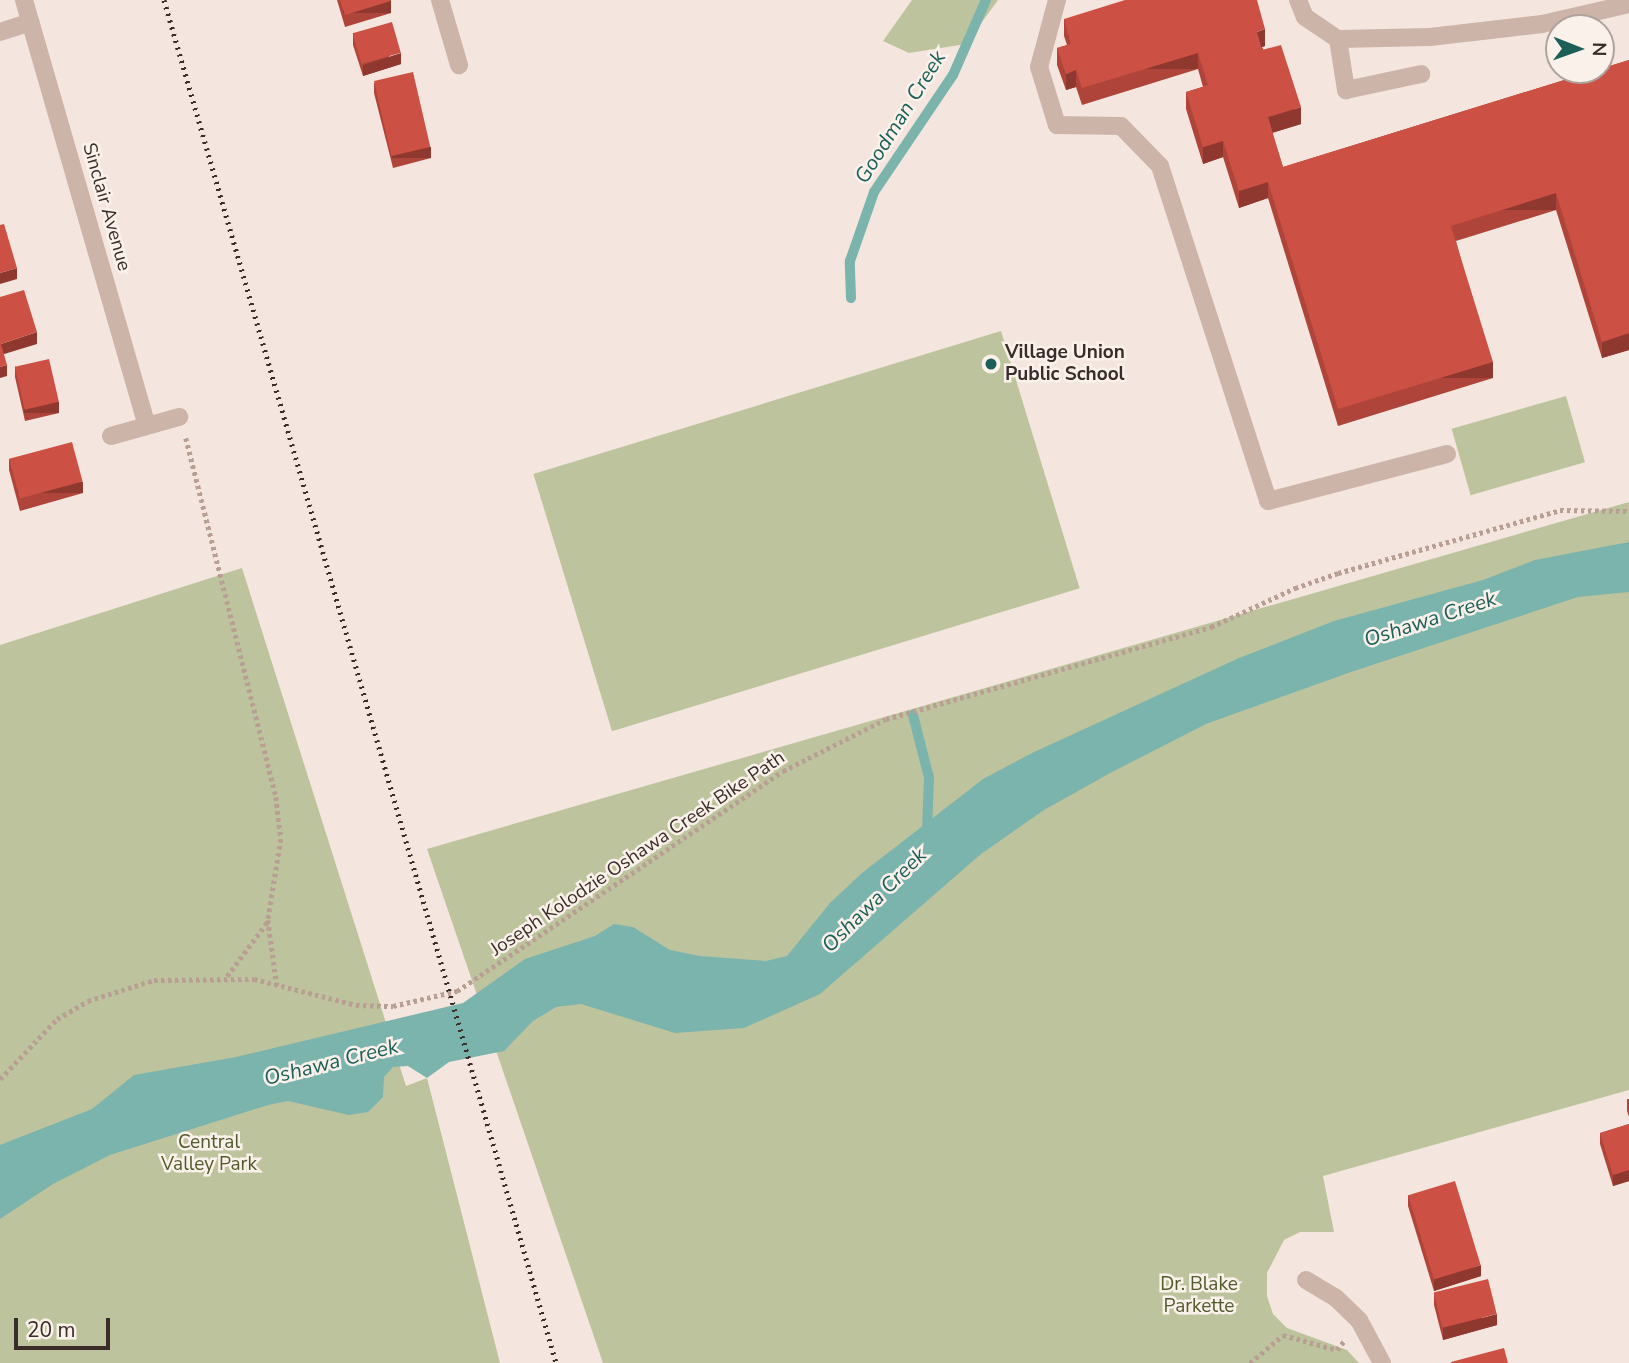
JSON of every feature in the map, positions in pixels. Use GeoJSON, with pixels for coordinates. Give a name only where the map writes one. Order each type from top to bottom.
{"type":"FeatureCollection","features":[{"type":"Feature","properties":{"kind":"street","name":"Sinclair Avenue"},"geometry":{"type":"LineString","coordinates":[[24,0],[147,426]]}},
{"type":"Feature","properties":{"kind":"street"},"geometry":{"type":"LineString","coordinates":[[440,0],[459,65]]}},
{"type":"Feature","properties":{"kind":"street"},"geometry":{"type":"LineString","coordinates":[[1057,0],[1039,67],[1057,125],[1121,126],[1160,166],[1268,501],[1447,454]]}},
{"type":"Feature","properties":{"kind":"street"},"geometry":{"type":"LineString","coordinates":[[1298,0],[1305,17],[1338,39],[1430,37],[1530,26],[1629,4]]}},
{"type":"Feature","properties":{"kind":"street"},"geometry":{"type":"LineString","coordinates":[[0,32],[30,22]]}},
{"type":"Feature","properties":{"kind":"street"},"geometry":{"type":"LineString","coordinates":[[1338,39],[1346,90],[1421,74]]}},
{"type":"Feature","properties":{"kind":"street"},"geometry":{"type":"LineString","coordinates":[[111,436],[179,417]]}},
{"type":"Feature","properties":{"kind":"street"},"geometry":{"type":"LineString","coordinates":[[1306,1280],[1336,1298],[1359,1320],[1377,1346],[1382,1363]]}},
{"type":"Feature","properties":{"kind":"path"},"geometry":{"type":"LineString","coordinates":[[179,417],[276,797],[281,839],[268,920],[277,986]]}},
{"type":"Feature","properties":{"kind":"path","name":"Joseph Kolodzie Oshawa Creek Bike Path"},"geometry":{"type":"LineString","coordinates":[[0,1079],[57,1019],[88,1001],[154,981],[227,977],[356,1005],[393,1006],[457,991],[783,771],[886,719],[1211,627],[1295,588],[1560,510],[1629,511]]}},
{"type":"Feature","properties":{"kind":"path"},"geometry":{"type":"LineString","coordinates":[[227,977],[268,920]]}},
{"type":"Feature","properties":{"kind":"path"},"geometry":{"type":"LineString","coordinates":[[1251,1363],[1283,1335],[1337,1350],[1359,1320]]}},
{"type":"Feature","properties":{"kind":"green space"},"geometry":{"type":"Polygon","coordinates":[[[912,0],[998,0],[966,44],[909,53],[883,41],[912,0]]]}},
{"type":"Feature","properties":{"kind":"green space"},"geometry":{"type":"Polygon","coordinates":[[[1001,331],[1080,588],[612,731],[533,474],[1001,331]]]}},
{"type":"Feature","properties":{"kind":"green space"},"geometry":{"type":"Polygon","coordinates":[[[1566,396],[1585,462],[1471,495],[1452,429],[1566,396]]]}},
{"type":"Feature","properties":{"kind":"green space","name":"Dr. Blake Parkette"},"geometry":{"type":"Polygon","coordinates":[[[1629,502],[1629,1090],[1323,1176],[1334,1232],[1300,1232],[1284,1240],[1267,1273],[1267,1296],[1273,1314],[1287,1328],[1347,1350],[1359,1363],[603,1363],[427,849],[1629,502]]]}},
{"type":"Feature","properties":{"kind":"green space","name":"Central Valley Park"},"geometry":{"type":"Polygon","coordinates":[[[242,568],[406,1086],[427,1078],[500,1363],[0,1363],[0,645],[242,568]]]}},
{"type":"Feature","properties":{"kind":"water","name":"Oshawa Creek"},"geometry":{"type":"Polygon","coordinates":[[[1629,542],[1629,592],[1578,597],[1351,672],[1206,724],[1112,772],[1044,810],[981,854],[820,994],[744,1028],[675,1033],[581,1004],[556,1007],[533,1021],[504,1051],[449,1062],[427,1078],[408,1066],[393,1067],[384,1077],[383,1097],[368,1112],[349,1115],[288,1101],[268,1105],[110,1155],[53,1184],[0,1219],[0,1145],[92,1109],[134,1075],[236,1057],[463,1003],[525,959],[595,936],[614,924],[633,927],[670,950],[700,956],[766,961],[787,956],[830,903],[862,873],[983,779],[1032,753],[1239,658],[1334,621],[1483,580],[1535,560],[1629,542]]]}},
{"type":"Feature","properties":{"kind":"building"},"geometry":{"type":"Polygon","coordinates":[[[340,0],[391,0],[391,1],[345,15],[340,0]]]}},
{"type":"Feature","properties":{"kind":"building"},"geometry":{"type":"Polygon","coordinates":[[[1125,0],[1257,0],[1265,29],[1257,32],[1262,50],[1281,45],[1301,107],[1268,117],[1283,167],[1551,84],[1615,84],[1615,64],[1629,60],[1629,333],[1602,342],[1556,193],[1451,226],[1493,362],[1338,409],[1268,182],[1239,191],[1223,141],[1203,147],[1186,92],[1208,85],[1198,53],[1082,88],[1076,70],[1066,74],[1057,48],[1071,44],[1064,19],[1125,0]]]}},
{"type":"Feature","properties":{"kind":"building"},"geometry":{"type":"Polygon","coordinates":[[[392,22],[401,53],[361,64],[353,33],[392,22]]]}},
{"type":"Feature","properties":{"kind":"building"},"geometry":{"type":"Polygon","coordinates":[[[413,72],[430,147],[391,156],[374,81],[413,72]]]}},
{"type":"Feature","properties":{"kind":"building"},"geometry":{"type":"Polygon","coordinates":[[[4,224],[17,268],[0,273],[0,225],[4,224]]]}},
{"type":"Feature","properties":{"kind":"building"},"geometry":{"type":"Polygon","coordinates":[[[24,290],[37,332],[1,344],[7,365],[0,367],[0,297],[24,290]]]}},
{"type":"Feature","properties":{"kind":"building"},"geometry":{"type":"Polygon","coordinates":[[[49,359],[59,402],[25,410],[15,367],[49,359]]]}},
{"type":"Feature","properties":{"kind":"building"},"geometry":{"type":"Polygon","coordinates":[[[72,442],[83,482],[20,498],[9,459],[72,442]]]}},
{"type":"Feature","properties":{"kind":"building"},"geometry":{"type":"Polygon","coordinates":[[[1629,1124],[1629,1170],[1613,1175],[1600,1133],[1629,1124]]]}},
{"type":"Feature","properties":{"kind":"building"},"geometry":{"type":"Polygon","coordinates":[[[1455,1181],[1481,1265],[1434,1279],[1408,1195],[1455,1181]]]}},
{"type":"Feature","properties":{"kind":"building"},"geometry":{"type":"Polygon","coordinates":[[[1488,1279],[1497,1314],[1442,1327],[1434,1293],[1488,1279]]]}},
{"type":"Feature","properties":{"kind":"building"},"geometry":{"type":"Polygon","coordinates":[[[1504,1348],[1508,1363],[1451,1363],[1451,1362],[1504,1348]]]}},
{"type":"Feature","properties":{"kind":"waterway","name":"Goodman Creek"},"geometry":{"type":"LineString","coordinates":[[851,298],[850,261],[874,192],[953,75],[986,0]]}},
{"type":"Feature","properties":{"kind":"waterway","name":"Goodman Creek"},"geometry":{"type":"LineString","coordinates":[[913,715],[929,778],[927,831]]}},
{"type":"Feature","properties":{"kind":"railway"},"geometry":{"type":"LineString","coordinates":[[164,0],[556,1363]]}},
{"type":"Feature","properties":{"kind":"place","name":"Village Union Public School"},"geometry":{"type":"Point","coordinates":[991,364]}}]}
